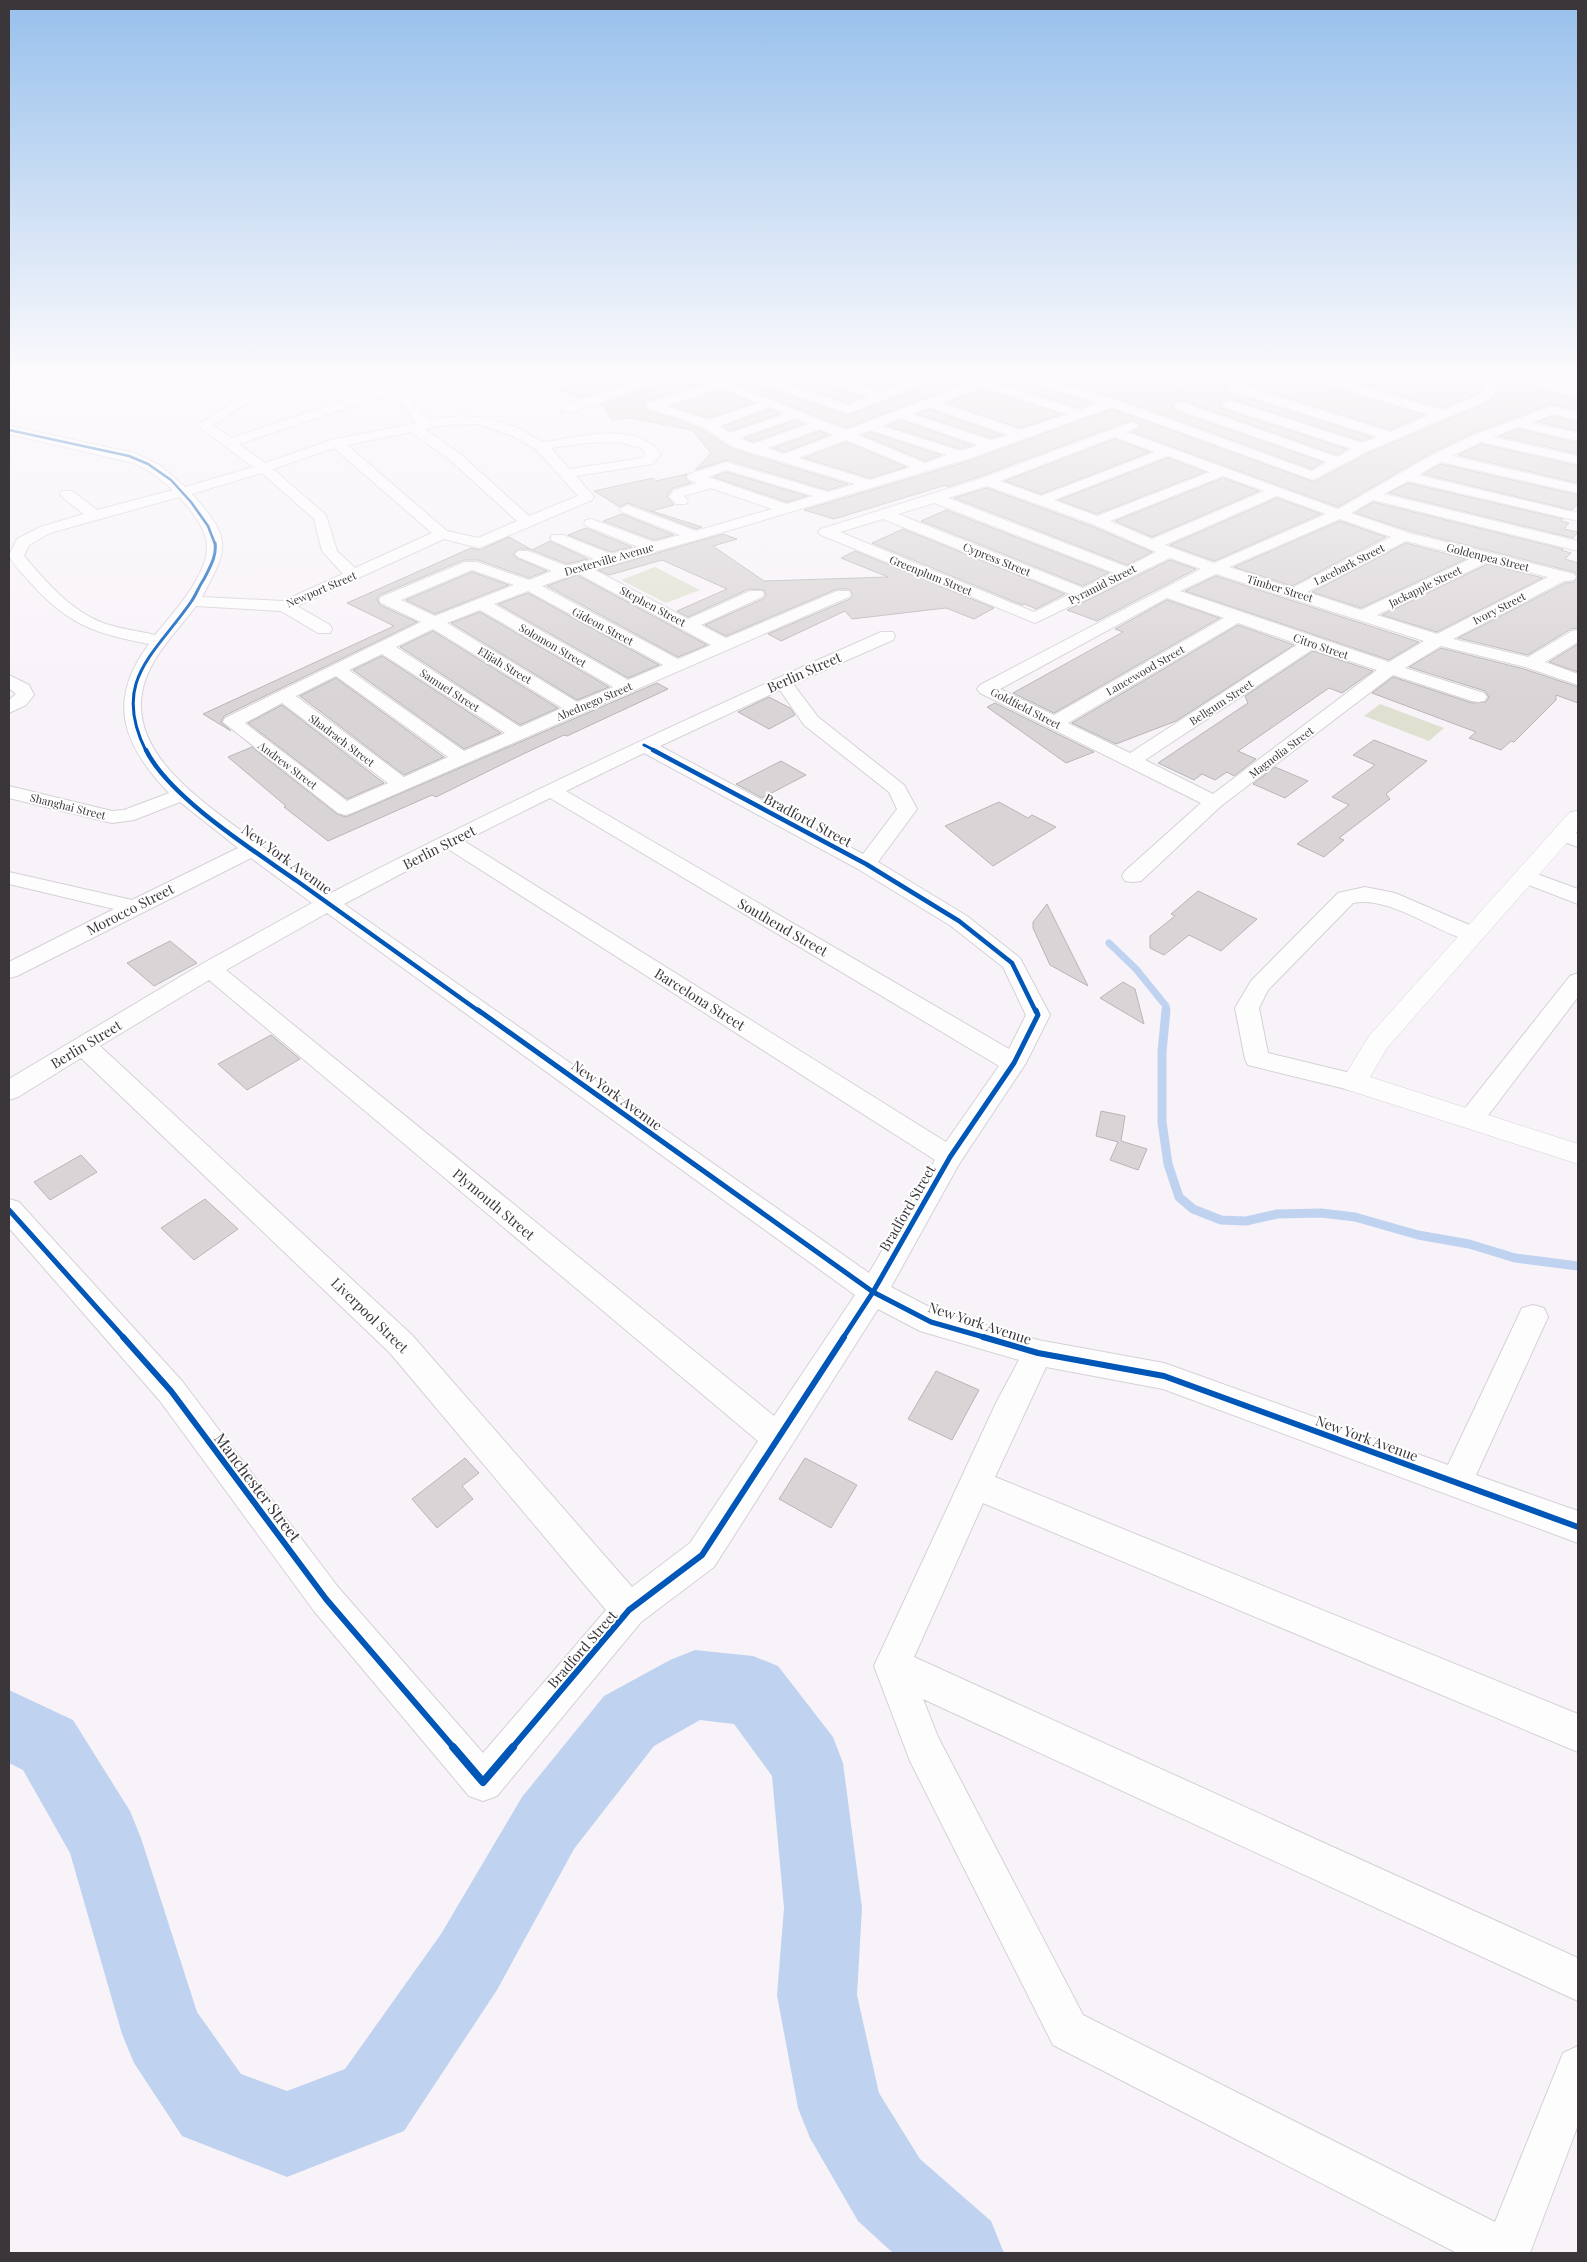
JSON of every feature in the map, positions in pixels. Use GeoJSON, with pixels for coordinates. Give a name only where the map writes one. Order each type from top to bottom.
{"type":"FeatureCollection","features":[{"type":"Feature","properties":{"kind":"street","name":"New York Avenue"},"geometry":{"type":"LineString","coordinates":[[175,484],[183,492],[212,532],[215,551],[210,568],[191,601],[142,666],[134,690],[133,714],[140,737],[155,767],[183,794],[252,849],[873,1292],[931,1322],[1038,1353],[1164,1376],[1578,1527]]}},
{"type":"Feature","properties":{"kind":"street"},"geometry":{"type":"LineString","coordinates":[[160,641],[90,623],[48,593],[16,556],[22,542],[45,530],[211,484]]}},
{"type":"Feature","properties":{"kind":"street"},"geometry":{"type":"LineString","coordinates":[[282,484],[321,518],[325,545],[334,558],[354,575]]}},
{"type":"Feature","properties":{"kind":"street"},"geometry":{"type":"LineString","coordinates":[[385,484],[442,534],[480,543],[587,497],[575,484]]}},
{"type":"Feature","properties":{"kind":"street"},"geometry":{"type":"LineString","coordinates":[[484,484],[528,523]]}},
{"type":"Feature","properties":{"kind":"street"},"geometry":{"type":"LineString","coordinates":[[681,501],[676,497],[679,493],[712,484],[787,509]]}},
{"type":"Feature","properties":{"kind":"street"},"geometry":{"type":"LineString","coordinates":[[785,484],[827,496]]}},
{"type":"Feature","properties":{"kind":"street","name":"Dexterville Avenue"},"geometry":{"type":"LineString","coordinates":[[232,722],[283,695],[434,622],[480,603],[573,570],[869,484]]}},
{"type":"Feature","properties":{"kind":"street"},"geometry":{"type":"LineString","coordinates":[[882,513],[979,484]]}},
{"type":"Feature","properties":{"kind":"street","name":"Timber Street"},"geometry":{"type":"LineString","coordinates":[[994,484],[1097,521],[1169,552],[1215,568],[1364,614],[1438,640],[1531,663],[1578,680]]}},
{"type":"Feature","properties":{"kind":"street"},"geometry":{"type":"LineString","coordinates":[[1042,500],[1085,484]]}},
{"type":"Feature","properties":{"kind":"street"},"geometry":{"type":"LineString","coordinates":[[1097,521],[1192,484]]}},
{"type":"Feature","properties":{"kind":"street","name":"Goldenpea Street"},"geometry":{"type":"LineString","coordinates":[[1259,484],[1404,536],[1578,580]]}},
{"type":"Feature","properties":{"kind":"street","name":"Goldfield Street"},"geometry":{"type":"LineString","coordinates":[[1214,802],[986,689],[1166,592],[1215,568],[1339,514],[1393,484]]}},
{"type":"Feature","properties":{"kind":"street"},"geometry":{"type":"LineString","coordinates":[[1438,484],[1578,517]]}},
{"type":"Feature","properties":{"kind":"street"},"geometry":{"type":"LineString","coordinates":[[1554,484],[1578,489]]}},
{"type":"Feature","properties":{"kind":"street"},"geometry":{"type":"LineString","coordinates":[[1153,544],[1277,490]]}},
{"type":"Feature","properties":{"kind":"street"},"geometry":{"type":"LineString","coordinates":[[67,494],[95,515]]}},
{"type":"Feature","properties":{"kind":"street"},"geometry":{"type":"LineString","coordinates":[[1372,496],[1578,546]]}},
{"type":"Feature","properties":{"kind":"street"},"geometry":{"type":"LineString","coordinates":[[935,498],[1126,572]]}},
{"type":"Feature","properties":{"kind":"street"},"geometry":{"type":"LineString","coordinates":[[627,509],[695,536]]}},
{"type":"Feature","properties":{"kind":"street","name":"Greenplum Street"},"geometry":{"type":"LineString","coordinates":[[882,513],[826,532],[1035,618]]}},
{"type":"Feature","properties":{"kind":"street","name":"Cypress Street"},"geometry":{"type":"LineString","coordinates":[[882,513],[1083,594]]}},
{"type":"Feature","properties":{"kind":"street"},"geometry":{"type":"LineString","coordinates":[[591,523],[652,547]]}},
{"type":"Feature","properties":{"kind":"street","name":"Newport Street"},"geometry":{"type":"LineString","coordinates":[[191,601],[285,606],[442,534]]}},
{"type":"Feature","properties":{"kind":"street","name":"Lacebark Street"},"geometry":{"type":"LineString","coordinates":[[1294,593],[1404,536]]}},
{"type":"Feature","properties":{"kind":"street"},"geometry":{"type":"LineString","coordinates":[[558,538],[609,559]]}},
{"type":"Feature","properties":{"kind":"street","name":"Pyramid Street"},"geometry":{"type":"LineString","coordinates":[[1035,618],[1169,552]]}},
{"type":"Feature","properties":{"kind":"street","name":"Stephen Street"},"geometry":{"type":"LineString","coordinates":[[523,554],[573,570],[688,624],[725,645]]}},
{"type":"Feature","properties":{"kind":"street","name":"Jackapple Street"},"geometry":{"type":"LineString","coordinates":[[1364,614],[1485,557]]}},
{"type":"Feature","properties":{"kind":"street","name":"Gideon Street"},"geometry":{"type":"LineString","coordinates":[[434,622],[387,600],[471,565],[529,585],[678,666]]}},
{"type":"Feature","properties":{"kind":"street","name":"Ivory Street"},"geometry":{"type":"LineString","coordinates":[[1438,640],[1561,576]]}},
{"type":"Feature","properties":{"kind":"street","name":"Citro Street"},"geometry":{"type":"LineString","coordinates":[[1166,592],[1311,644],[1478,697]]}},
{"type":"Feature","properties":{"kind":"street"},"geometry":{"type":"LineString","coordinates":[[688,624],[756,594]]}},
{"type":"Feature","properties":{"kind":"street","name":"Abednego Street"},"geometry":{"type":"LineString","coordinates":[[345,809],[517,733],[678,666],[843,594]]}},
{"type":"Feature","properties":{"kind":"street","name":"Solomon Street"},"geometry":{"type":"LineString","coordinates":[[480,603],[626,687]]}},
{"type":"Feature","properties":{"kind":"street"},"geometry":{"type":"LineString","coordinates":[[285,606],[324,629]]}},
{"type":"Feature","properties":{"kind":"street","name":"Lancewood Street"},"geometry":{"type":"LineString","coordinates":[[1054,723],[1237,616]]}},
{"type":"Feature","properties":{"kind":"street","name":"Elijah Street"},"geometry":{"type":"LineString","coordinates":[[434,622],[576,709]]}},
{"type":"Feature","properties":{"kind":"street"},"geometry":{"type":"LineString","coordinates":[[1531,663],[1578,635]]}},
{"type":"Feature","properties":{"kind":"street","name":"Berlin Street"},"geometry":{"type":"LineString","coordinates":[[9,1091],[83,1045],[329,903],[644,745],[887,636]]}},
{"type":"Feature","properties":{"kind":"street","name":"Magnolia Street"},"geometry":{"type":"LineString","coordinates":[[1133,876],[1214,802],[1390,669],[1438,640]]}},
{"type":"Feature","properties":{"kind":"street","name":"Bellgum Street"},"geometry":{"type":"LineString","coordinates":[[1130,761],[1311,644]]}},
{"type":"Feature","properties":{"kind":"street","name":"Samuel Street"},"geometry":{"type":"LineString","coordinates":[[384,647],[517,733]]}},
{"type":"Feature","properties":{"kind":"street"},"geometry":{"type":"LineString","coordinates":[[337,669],[462,758]]}},
{"type":"Feature","properties":{"kind":"street"},"geometry":{"type":"LineString","coordinates":[[9,680],[23,689],[24,695],[20,701],[9,708]]}},
{"type":"Feature","properties":{"kind":"street"},"geometry":{"type":"LineString","coordinates":[[782,682],[811,720],[897,789],[908,809],[866,864]]}},
{"type":"Feature","properties":{"kind":"street","name":"Shadrach Street"},"geometry":{"type":"LineString","coordinates":[[283,695],[401,784]]}},
{"type":"Feature","properties":{"kind":"street","name":"Andrew Street"},"geometry":{"type":"LineString","coordinates":[[232,722],[345,809]]}},
{"type":"Feature","properties":{"kind":"street","name":"Bradford Street"},"geometry":{"type":"LineString","coordinates":[[483,1782],[630,1610],[702,1555],[873,1292],[950,1157],[1014,1063],[1038,1014],[1012,963],[959,921],[866,864],[644,745]]}},
{"type":"Feature","properties":{"kind":"street","name":"Southend Street"},"geometry":{"type":"LineString","coordinates":[[552,791],[1014,1063]]}},
{"type":"Feature","properties":{"kind":"street","name":"Shanghai Street"},"geometry":{"type":"LineString","coordinates":[[9,792],[112,817],[127,816],[183,794]]}},
{"type":"Feature","properties":{"kind":"street"},"geometry":{"type":"LineString","coordinates":[[1354,1082],[1378,1042],[1526,876],[1573,831]]}},
{"type":"Feature","properties":{"kind":"street","name":"Barcelona Street"},"geometry":{"type":"LineString","coordinates":[[450,841],[950,1157]]}},
{"type":"Feature","properties":{"kind":"street","name":"Morocco Street"},"geometry":{"type":"LineString","coordinates":[[9,971],[252,849]]}},
{"type":"Feature","properties":{"kind":"street"},"geometry":{"type":"LineString","coordinates":[[1526,876],[1578,897]]}},
{"type":"Feature","properties":{"kind":"street"},"geometry":{"type":"LineString","coordinates":[[9,878],[132,908]]}},
{"type":"Feature","properties":{"kind":"street"},"geometry":{"type":"LineString","coordinates":[[1473,935],[1387,898],[1365,894],[1346,898],[1259,986],[1247,1008],[1257,1059],[1354,1082],[1578,1154]]}},
{"type":"Feature","properties":{"kind":"street","name":"Plymouth Street"},"geometry":{"type":"LineString","coordinates":[[212,970],[777,1438]]}},
{"type":"Feature","properties":{"kind":"street"},"geometry":{"type":"LineString","coordinates":[[1471,1119],[1578,981]]}},
{"type":"Feature","properties":{"kind":"street","name":"Liverpool Street"},"geometry":{"type":"LineString","coordinates":[[83,1045],[401,1344],[630,1610]]}},
{"type":"Feature","properties":{"kind":"street","name":"Manchester Street"},"geometry":{"type":"LineString","coordinates":[[9,1210],[171,1391],[326,1599],[483,1782]]}},
{"type":"Feature","properties":{"kind":"street"},"geometry":{"type":"LineString","coordinates":[[1456,1483],[1533,1316]]}},
{"type":"Feature","properties":{"kind":"street"},"geometry":{"type":"LineString","coordinates":[[1038,1353],[1012,1403],[892,1666],[923,1748],[1068,2030],[1506,2253],[1578,2068]]}},
{"type":"Feature","properties":{"kind":"street"},"geometry":{"type":"LineString","coordinates":[[975,1484],[1578,1733]]}},
{"type":"Feature","properties":{"kind":"street"},"geometry":{"type":"LineString","coordinates":[[892,1666],[1578,1980]]}},
{"type":"Feature","properties":{"kind":"green space"},"geometry":{"type":"Polygon","coordinates":[[[655,567],[700,590],[666,603],[621,580],[655,567]]]}},
{"type":"Feature","properties":{"kind":"green space"},"geometry":{"type":"Polygon","coordinates":[[[1380,704],[1444,728],[1429,741],[1364,716],[1380,704]]]}},
{"type":"Feature","properties":{"kind":"building"},"geometry":{"type":"Polygon","coordinates":[[[628,484],[689,484],[673,488],[667,496],[674,505],[652,511],[702,527],[696,529],[628,503],[620,507],[594,491],[628,484]]]}},
{"type":"Feature","properties":{"kind":"building"},"geometry":{"type":"Polygon","coordinates":[[[732,484],[765,484],[807,496],[787,502],[732,484]]]}},
{"type":"Feature","properties":{"kind":"building"},"geometry":{"type":"Polygon","coordinates":[[[806,484],[848,484],[828,490],[806,484]]]}},
{"type":"Feature","properties":{"kind":"building"},"geometry":{"type":"Polygon","coordinates":[[[893,484],[958,484],[947,487],[946,485],[834,519],[804,510],[893,484]]]}},
{"type":"Feature","properties":{"kind":"building"},"geometry":{"type":"Polygon","coordinates":[[[1012,484],[1068,484],[1041,494],[1012,484]]]}},
{"type":"Feature","properties":{"kind":"building"},"geometry":{"type":"Polygon","coordinates":[[[1102,484],[1175,484],[1097,514],[1059,500],[1102,484]]]}},
{"type":"Feature","properties":{"kind":"building"},"geometry":{"type":"Polygon","coordinates":[[[1209,484],[1238,484],[1259,491],[1152,537],[1115,521],[1209,484]]]}},
{"type":"Feature","properties":{"kind":"building"},"geometry":{"type":"Polygon","coordinates":[[[1274,484],[1378,484],[1338,507],[1274,484]]]}},
{"type":"Feature","properties":{"kind":"building"},"geometry":{"type":"Polygon","coordinates":[[[1410,484],[1563,519],[1561,521],[1569,523],[1564,529],[1578,532],[1573,538],[1389,493],[1410,484]]]}},
{"type":"Feature","properties":{"kind":"building"},"geometry":{"type":"Polygon","coordinates":[[[1463,484],[1527,484],[1578,495],[1578,503],[1572,510],[1463,484]]]}},
{"type":"Feature","properties":{"kind":"building"},"geometry":{"type":"Polygon","coordinates":[[[987,488],[1091,526],[1152,552],[1127,565],[954,498],[987,488]]]}},
{"type":"Feature","properties":{"kind":"building"},"geometry":{"type":"Polygon","coordinates":[[[1277,498],[1321,514],[1214,561],[1170,545],[1277,498]]]}},
{"type":"Feature","properties":{"kind":"building"},"geometry":{"type":"Polygon","coordinates":[[[1373,502],[1563,549],[1561,550],[1571,553],[1565,559],[1578,563],[1578,576],[1574,572],[1410,531],[1355,513],[1373,502]]]}},
{"type":"Feature","properties":{"kind":"building"},"geometry":{"type":"Polygon","coordinates":[[[946,510],[1109,573],[1083,586],[921,521],[946,510]]]}},
{"type":"Feature","properties":{"kind":"building"},"geometry":{"type":"Polygon","coordinates":[[[622,514],[674,535],[654,540],[603,521],[622,514]]]}},
{"type":"Feature","properties":{"kind":"building"},"geometry":{"type":"Polygon","coordinates":[[[1340,521],[1386,537],[1292,586],[1234,567],[1340,521]]]}},
{"type":"Feature","properties":{"kind":"building"},"geometry":{"type":"Polygon","coordinates":[[[586,528],[632,547],[611,552],[568,535],[586,528]]]}},
{"type":"Feature","properties":{"kind":"building"},"geometry":{"type":"Polygon","coordinates":[[[903,529],[1065,594],[1036,609],[1025,604],[1022,605],[872,543],[903,529]]]}},
{"type":"Feature","properties":{"kind":"building"},"geometry":{"type":"Polygon","coordinates":[[[723,534],[737,539],[713,546],[764,581],[888,577],[841,558],[855,551],[994,608],[974,619],[946,608],[852,619],[845,611],[781,641],[768,634],[850,599],[853,595],[849,589],[837,589],[726,636],[705,625],[763,599],[766,595],[764,590],[749,589],[688,617],[677,611],[727,589],[662,560],[609,575],[598,570],[723,534]]]}},
{"type":"Feature","properties":{"kind":"building"},"geometry":{"type":"Polygon","coordinates":[[[509,537],[532,550],[550,541],[588,559],[567,564],[529,549],[518,549],[513,554],[517,558],[547,571],[529,578],[478,560],[464,560],[380,595],[377,599],[380,605],[417,622],[224,716],[221,722],[231,731],[203,714],[394,626],[347,603],[471,548],[480,550],[509,537]]]}},
{"type":"Feature","properties":{"kind":"building"},"geometry":{"type":"Polygon","coordinates":[[[1406,543],[1466,559],[1361,608],[1312,592],[1406,543]]]}},
{"type":"Feature","properties":{"kind":"building"},"geometry":{"type":"Polygon","coordinates":[[[1170,560],[1196,569],[1097,621],[1067,610],[1170,560]]]}},
{"type":"Feature","properties":{"kind":"building"},"geometry":{"type":"Polygon","coordinates":[[[1488,564],[1543,578],[1437,632],[1382,615],[1488,564]]]}},
{"type":"Feature","properties":{"kind":"building"},"geometry":{"type":"Polygon","coordinates":[[[472,572],[509,585],[435,614],[406,600],[472,572]]]}},
{"type":"Feature","properties":{"kind":"building"},"geometry":{"type":"Polygon","coordinates":[[[577,575],[707,645],[678,657],[547,586],[577,575]]]}},
{"type":"Feature","properties":{"kind":"building"},"geometry":{"type":"Polygon","coordinates":[[[1216,576],[1419,642],[1389,660],[1185,591],[1216,576]]]}},
{"type":"Feature","properties":{"kind":"building"},"geometry":{"type":"Polygon","coordinates":[[[1578,576],[1578,628],[1571,629],[1528,655],[1458,638],[1565,583],[1574,582],[1578,576]]]}},
{"type":"Feature","properties":{"kind":"building"},"geometry":{"type":"Polygon","coordinates":[[[528,593],[659,665],[628,678],[498,604],[528,593]]]}},
{"type":"Feature","properties":{"kind":"building"},"geometry":{"type":"Polygon","coordinates":[[[1167,600],[1220,618],[1054,713],[1013,693],[1123,632],[1115,629],[1167,600]]]}},
{"type":"Feature","properties":{"kind":"building"},"geometry":{"type":"Polygon","coordinates":[[[480,612],[609,687],[577,700],[451,623],[480,612]]]}},
{"type":"Feature","properties":{"kind":"building"},"geometry":{"type":"Polygon","coordinates":[[[1238,625],[1294,645],[1176,721],[1116,744],[1072,723],[1238,625]]]}},
{"type":"Feature","properties":{"kind":"building"},"geometry":{"type":"Polygon","coordinates":[[[433,631],[558,708],[520,725],[400,647],[433,631]]]}},
{"type":"Feature","properties":{"kind":"building"},"geometry":{"type":"Polygon","coordinates":[[[1578,644],[1578,672],[1549,662],[1578,644]]]}},
{"type":"Feature","properties":{"kind":"building"},"geometry":{"type":"Polygon","coordinates":[[[1441,648],[1524,669],[1578,687],[1578,703],[1556,695],[1556,700],[1514,742],[1511,741],[1501,750],[1469,738],[1476,732],[1372,693],[1393,677],[1472,703],[1486,702],[1489,697],[1485,691],[1409,667],[1441,648]]]}},
{"type":"Feature","properties":{"kind":"building"},"geometry":{"type":"Polygon","coordinates":[[[1313,651],[1373,671],[1342,693],[1329,688],[1238,751],[1256,759],[1234,776],[1227,772],[1215,780],[1202,774],[1194,780],[1158,763],[1248,703],[1245,696],[1313,651]]]}},
{"type":"Feature","properties":{"kind":"building"},"geometry":{"type":"Polygon","coordinates":[[[382,656],[501,733],[464,749],[353,670],[382,656]]]}},
{"type":"Feature","properties":{"kind":"building"},"geometry":{"type":"Polygon","coordinates":[[[336,678],[444,757],[404,775],[300,696],[336,678]]]}},
{"type":"Feature","properties":{"kind":"building"},"geometry":{"type":"Polygon","coordinates":[[[657,683],[668,689],[567,736],[564,735],[521,755],[436,797],[432,795],[328,841],[284,807],[286,806],[228,757],[252,747],[337,814],[346,817],[657,683]]]}},
{"type":"Feature","properties":{"kind":"building"},"geometry":{"type":"Polygon","coordinates":[[[769,697],[790,708],[795,715],[769,729],[738,712],[769,697]]]}},
{"type":"Feature","properties":{"kind":"building"},"geometry":{"type":"Polygon","coordinates":[[[995,703],[1094,752],[1066,763],[987,707],[995,703]]]}},
{"type":"Feature","properties":{"kind":"building"},"geometry":{"type":"Polygon","coordinates":[[[282,705],[384,783],[347,799],[248,723],[282,705]]]}},
{"type":"Feature","properties":{"kind":"building"},"geometry":{"type":"Polygon","coordinates":[[[1374,740],[1427,761],[1386,794],[1390,799],[1339,838],[1344,840],[1324,857],[1297,844],[1349,805],[1332,797],[1375,765],[1353,755],[1374,740]]]}},
{"type":"Feature","properties":{"kind":"building"},"geometry":{"type":"Polygon","coordinates":[[[781,761],[806,775],[762,798],[736,784],[781,761]]]}},
{"type":"Feature","properties":{"kind":"building"},"geometry":{"type":"Polygon","coordinates":[[[1275,767],[1308,781],[1285,798],[1253,784],[1275,767]]]}},
{"type":"Feature","properties":{"kind":"building"},"geometry":{"type":"Polygon","coordinates":[[[999,802],[1028,818],[1032,815],[1056,827],[993,866],[945,826],[999,802]]]}},
{"type":"Feature","properties":{"kind":"building"},"geometry":{"type":"Polygon","coordinates":[[[1198,891],[1257,919],[1221,951],[1189,935],[1164,955],[1150,948],[1150,936],[1175,916],[1171,914],[1198,891]]]}},
{"type":"Feature","properties":{"kind":"building"},"geometry":{"type":"Polygon","coordinates":[[[1047,904],[1088,986],[1050,965],[1033,928],[1033,922],[1047,904]]]}},
{"type":"Feature","properties":{"kind":"building"},"geometry":{"type":"Polygon","coordinates":[[[170,941],[197,963],[154,986],[127,963],[170,941]]]}},
{"type":"Feature","properties":{"kind":"building"},"geometry":{"type":"Polygon","coordinates":[[[1123,982],[1135,989],[1144,1024],[1100,998],[1123,982]]]}},
{"type":"Feature","properties":{"kind":"building"},"geometry":{"type":"Polygon","coordinates":[[[271,1035],[300,1059],[247,1090],[218,1064],[271,1035]]]}},
{"type":"Feature","properties":{"kind":"building"},"geometry":{"type":"Polygon","coordinates":[[[1101,1111],[1125,1116],[1121,1141],[1147,1149],[1138,1170],[1110,1160],[1118,1142],[1096,1136],[1101,1111]]]}},
{"type":"Feature","properties":{"kind":"building"},"geometry":{"type":"Polygon","coordinates":[[[81,1155],[97,1172],[50,1200],[34,1182],[81,1155]]]}},
{"type":"Feature","properties":{"kind":"building"},"geometry":{"type":"Polygon","coordinates":[[[205,1199],[238,1229],[194,1260],[161,1228],[205,1199]]]}},
{"type":"Feature","properties":{"kind":"building"},"geometry":{"type":"Polygon","coordinates":[[[936,1371],[979,1390],[952,1440],[908,1419],[936,1371]]]}},
{"type":"Feature","properties":{"kind":"building"},"geometry":{"type":"Polygon","coordinates":[[[465,1458],[479,1473],[462,1486],[473,1499],[437,1528],[412,1499],[465,1458]]]}},
{"type":"Feature","properties":{"kind":"building"},"geometry":{"type":"Polygon","coordinates":[[[805,1458],[857,1485],[831,1528],[779,1499],[805,1458]]]}},
{"type":"Feature","properties":{"kind":"waterway"},"geometry":{"type":"LineString","coordinates":[[1109,943],[1136,969],[1166,1006],[1166,1010]]}},
{"type":"Feature","properties":{"kind":"waterway"},"geometry":{"type":"LineString","coordinates":[[1166,1010],[1162,1052],[1162,1122],[1168,1164],[1179,1197],[1193,1209],[1221,1220],[1246,1221],[1277,1214],[1321,1213],[1355,1217],[1418,1235],[1469,1244],[1515,1258],[1578,1266]]}},
{"type":"Feature","properties":{"kind":"waterway"},"geometry":{"type":"LineString","coordinates":[[9,1725],[48,1745],[103,1838],[163,2034],[212,2106],[287,2134],[374,2101],[469,1962],[548,1823],[629,1721],[695,1685],[753,1691],[807,1763],[823,1908],[817,1995],[840,2108],[889,2190],[959,2253]]}},
{"type":"Feature","properties":{"kind":"cycle path"},"geometry":{"type":"LineString","coordinates":[[174,484],[200,513],[212,532],[215,546],[214,556],[190,603],[160,640],[142,667],[133,697],[133,714],[139,736],[149,756],[162,774],[197,807],[252,849],[873,1292],[931,1322],[1038,1353],[1164,1376],[1578,1527]]}},
{"type":"Feature","properties":{"kind":"cycle path"},"geometry":{"type":"LineString","coordinates":[[9,1210],[171,1391],[326,1599],[483,1782],[629,1610],[702,1555],[873,1292],[950,1157],[1014,1063],[1038,1015],[1012,963],[959,921],[866,864],[644,745]]}}]}
